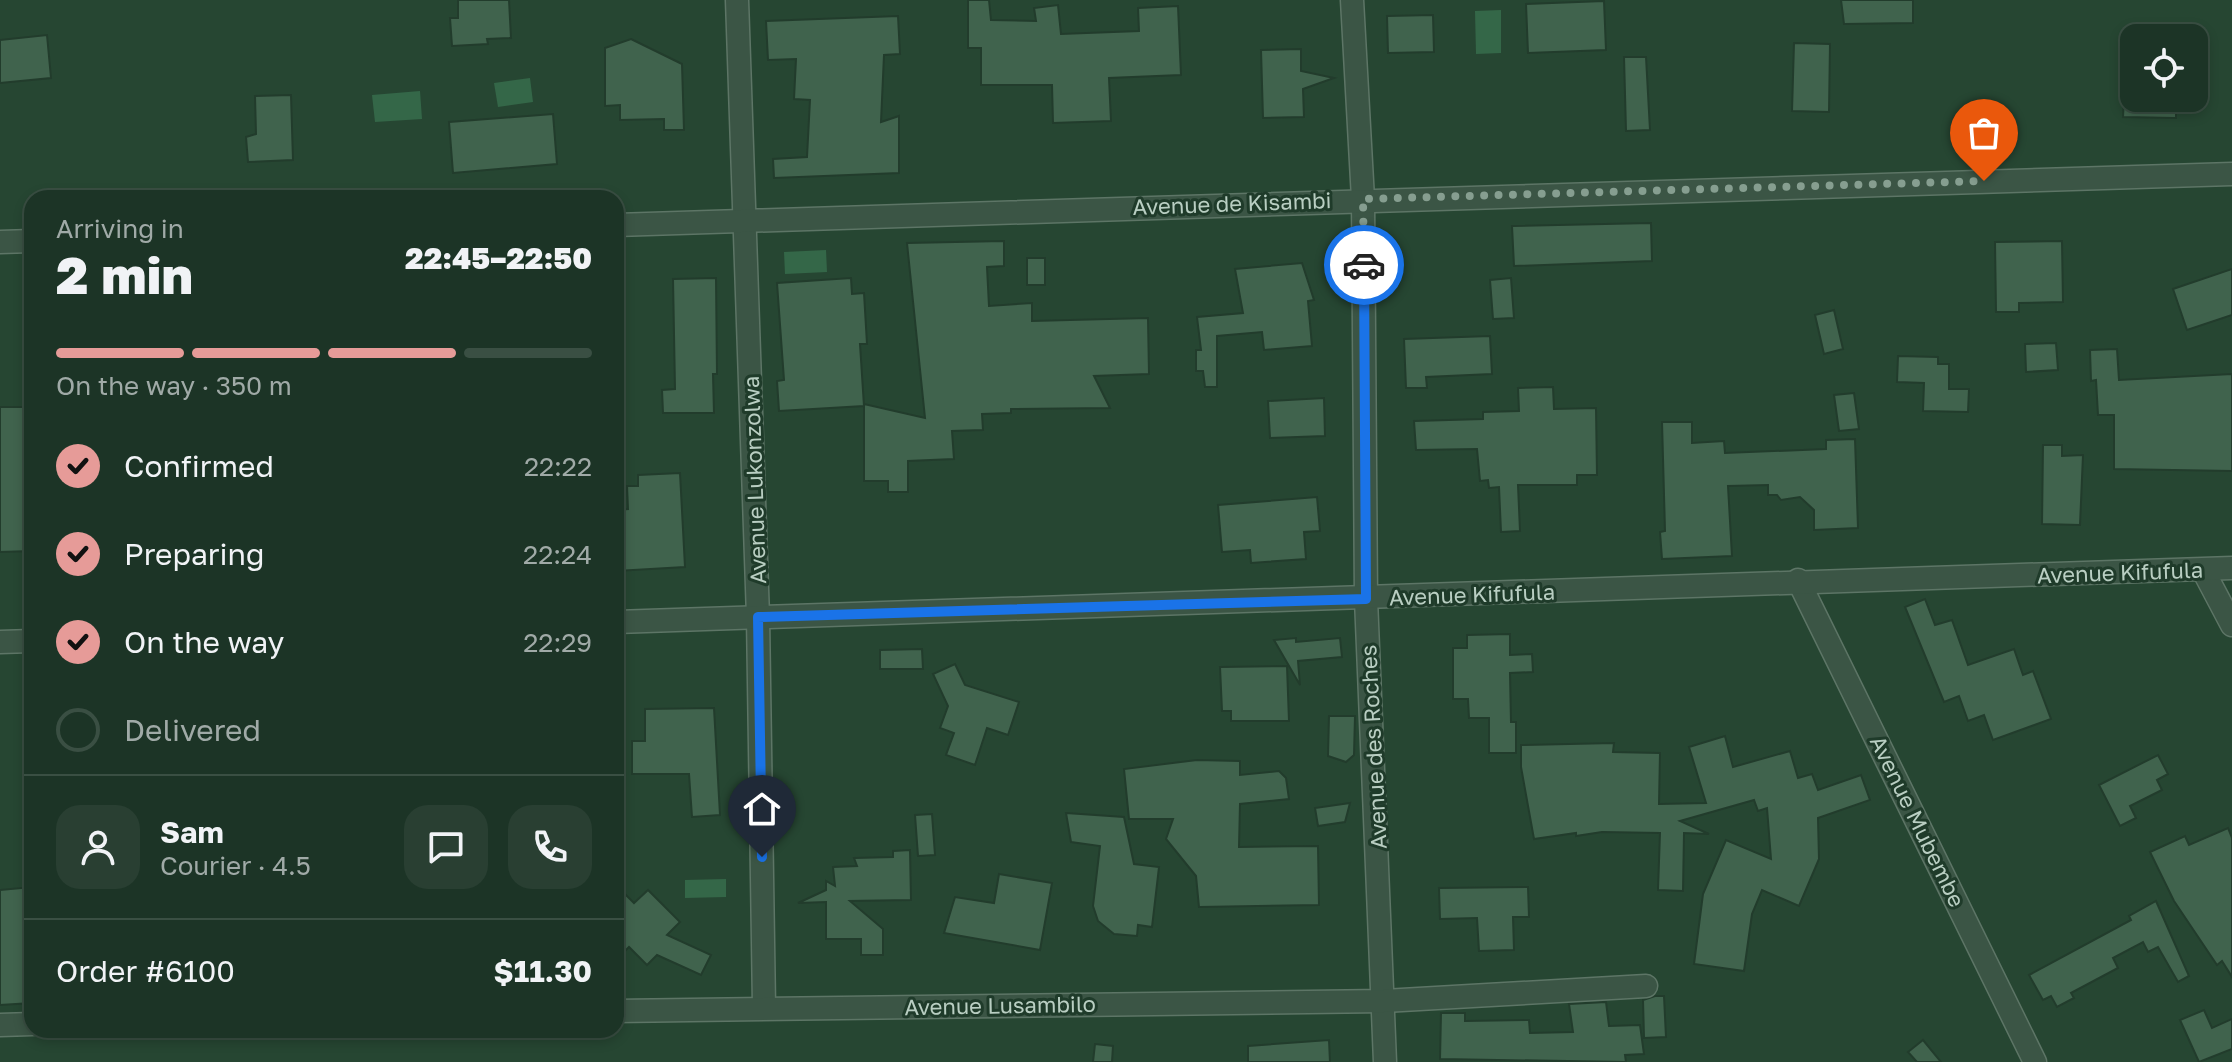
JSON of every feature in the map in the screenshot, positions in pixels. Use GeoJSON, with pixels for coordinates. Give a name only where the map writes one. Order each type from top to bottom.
{"type":"FeatureCollection","features":[{"type":"Feature","properties":{"kind":"street","name":"Avenue Lukonzolwa"},"geometry":{"type":"LineString","coordinates":[[737,0],[758,617],[764,1007]]}},
{"type":"Feature","properties":{"kind":"street","name":"Avenue des Roches"},"geometry":{"type":"LineString","coordinates":[[1352,0],[1363,199],[1366,599],[1385,1062]]}},
{"type":"Feature","properties":{"kind":"street","name":"Avenue de Kisambi"},"geometry":{"type":"LineString","coordinates":[[624,225],[1363,199],[2232,174]]}},
{"type":"Feature","properties":{"kind":"street"},"geometry":{"type":"LineString","coordinates":[[0,242],[24,241]]}},
{"type":"Feature","properties":{"kind":"street","name":"Avenue Kifufula"},"geometry":{"type":"LineString","coordinates":[[624,622],[1366,599],[1798,580],[2232,568]]}},
{"type":"Feature","properties":{"kind":"street"},"geometry":{"type":"LineString","coordinates":[[2203,570],[2232,625]]}},
{"type":"Feature","properties":{"kind":"street","name":"Avenue Mubembe"},"geometry":{"type":"LineString","coordinates":[[1798,580],[2035,1062]]}},
{"type":"Feature","properties":{"kind":"street"},"geometry":{"type":"LineString","coordinates":[[0,642],[24,641]]}},
{"type":"Feature","properties":{"kind":"street","name":"Avenue Lusambilo"},"geometry":{"type":"LineString","coordinates":[[624,1011],[1384,1001],[1646,986]]}},
{"type":"Feature","properties":{"kind":"street"},"geometry":{"type":"LineString","coordinates":[[0,1025],[24,1024]]}},
{"type":"Feature","properties":{"kind":"shaded area"},"geometry":{"type":"Polygon","coordinates":[[[1501,10],[1501,53],[1476,54],[1475,11],[1501,10]]]}},
{"type":"Feature","properties":{"kind":"shaded area"},"geometry":{"type":"Polygon","coordinates":[[[530,78],[533,102],[498,107],[494,83],[530,78]]]}},
{"type":"Feature","properties":{"kind":"shaded area"},"geometry":{"type":"Polygon","coordinates":[[[420,91],[422,119],[375,122],[372,95],[420,91]]]}},
{"type":"Feature","properties":{"kind":"shaded area"},"geometry":{"type":"Polygon","coordinates":[[[826,250],[827,272],[785,274],[784,252],[826,250]]]}},
{"type":"Feature","properties":{"kind":"shaded area"},"geometry":{"type":"Polygon","coordinates":[[[726,879],[726,897],[685,898],[685,880],[726,879]]]}},
{"type":"Feature","properties":{"kind":"building"},"geometry":{"type":"Polygon","coordinates":[[[458,0],[509,0],[511,38],[487,39],[488,44],[452,46],[450,18],[458,18],[458,0]]]}},
{"type":"Feature","properties":{"kind":"building"},"geometry":{"type":"Polygon","coordinates":[[[968,0],[989,0],[991,20],[1036,21],[1034,8],[1058,5],[1061,34],[1139,31],[1138,8],[1178,6],[1181,75],[1109,78],[1111,121],[1053,123],[1052,85],[981,85],[981,48],[968,48],[968,0]]]}},
{"type":"Feature","properties":{"kind":"building"},"geometry":{"type":"Polygon","coordinates":[[[1841,0],[1913,0],[1913,23],[1844,24],[1841,0]]]}},
{"type":"Feature","properties":{"kind":"building"},"geometry":{"type":"Polygon","coordinates":[[[1604,1],[1606,50],[1528,53],[1526,4],[1604,1]]]}},
{"type":"Feature","properties":{"kind":"building"},"geometry":{"type":"Polygon","coordinates":[[[1433,15],[1434,52],[1388,53],[1387,16],[1433,15]]]}},
{"type":"Feature","properties":{"kind":"building"},"geometry":{"type":"Polygon","coordinates":[[[898,16],[900,54],[884,55],[881,122],[899,116],[899,173],[774,178],[773,159],[807,157],[810,100],[794,99],[796,59],[768,60],[766,21],[898,16]]]}},
{"type":"Feature","properties":{"kind":"building"},"geometry":{"type":"Polygon","coordinates":[[[47,35],[51,78],[0,83],[0,40],[47,35]]]}},
{"type":"Feature","properties":{"kind":"building"},"geometry":{"type":"Polygon","coordinates":[[[631,39],[682,64],[684,130],[664,130],[664,119],[620,120],[620,105],[605,106],[605,48],[631,39]]]}},
{"type":"Feature","properties":{"kind":"building"},"geometry":{"type":"Polygon","coordinates":[[[1794,43],[1830,44],[1829,112],[1792,111],[1794,43]]]}},
{"type":"Feature","properties":{"kind":"building"},"geometry":{"type":"Polygon","coordinates":[[[1301,49],[1301,71],[1334,78],[1303,89],[1304,117],[1263,118],[1261,50],[1301,49]]]}},
{"type":"Feature","properties":{"kind":"building"},"geometry":{"type":"Polygon","coordinates":[[[1624,57],[1646,57],[1650,130],[1626,131],[1624,57]]]}},
{"type":"Feature","properties":{"kind":"building"},"geometry":{"type":"Polygon","coordinates":[[[291,95],[293,160],[248,162],[246,137],[256,134],[255,96],[291,95]]]}},
{"type":"Feature","properties":{"kind":"building"},"geometry":{"type":"Polygon","coordinates":[[[2123,112],[2176,112],[2176,118],[2123,117],[2123,112]]]}},
{"type":"Feature","properties":{"kind":"building"},"geometry":{"type":"Polygon","coordinates":[[[553,114],[557,164],[453,173],[449,122],[553,114]]]}},
{"type":"Feature","properties":{"kind":"building"},"geometry":{"type":"Polygon","coordinates":[[[1651,223],[1652,261],[1514,266],[1512,226],[1651,223]]]}},
{"type":"Feature","properties":{"kind":"building"},"geometry":{"type":"Polygon","coordinates":[[[1004,241],[1004,266],[987,267],[989,306],[1032,303],[1032,321],[1148,318],[1149,374],[1094,376],[1110,408],[1011,409],[1011,413],[982,414],[983,430],[952,431],[954,459],[908,461],[908,492],[888,492],[888,481],[864,481],[864,404],[925,418],[907,243],[1004,241]]]}},
{"type":"Feature","properties":{"kind":"building"},"geometry":{"type":"Polygon","coordinates":[[[2062,241],[2063,302],[2019,303],[2019,312],[1996,312],[1995,242],[2062,241]]]}},
{"type":"Feature","properties":{"kind":"building"},"geometry":{"type":"Polygon","coordinates":[[[1027,258],[1045,258],[1045,285],[1027,285],[1027,258]]]}},
{"type":"Feature","properties":{"kind":"building"},"geometry":{"type":"Polygon","coordinates":[[[1302,263],[1314,300],[1308,301],[1312,346],[1264,350],[1262,332],[1217,336],[1217,387],[1205,387],[1203,371],[1196,371],[1196,350],[1201,350],[1197,317],[1243,313],[1235,269],[1302,263]]]}},
{"type":"Feature","properties":{"kind":"building"},"geometry":{"type":"Polygon","coordinates":[[[2232,269],[2232,315],[2187,330],[2173,289],[2232,269]]]}},
{"type":"Feature","properties":{"kind":"building"},"geometry":{"type":"Polygon","coordinates":[[[716,278],[717,374],[713,374],[714,413],[663,413],[662,390],[675,389],[673,279],[716,278]]]}},
{"type":"Feature","properties":{"kind":"building"},"geometry":{"type":"Polygon","coordinates":[[[851,278],[852,294],[864,293],[867,344],[860,344],[864,406],[779,411],[777,381],[784,380],[777,283],[851,278]]]}},
{"type":"Feature","properties":{"kind":"building"},"geometry":{"type":"Polygon","coordinates":[[[1511,278],[1514,318],[1493,319],[1490,280],[1511,278]]]}},
{"type":"Feature","properties":{"kind":"building"},"geometry":{"type":"Polygon","coordinates":[[[1834,310],[1843,349],[1824,354],[1815,315],[1834,310]]]}},
{"type":"Feature","properties":{"kind":"building"},"geometry":{"type":"Polygon","coordinates":[[[1490,336],[1492,374],[1426,377],[1427,388],[1406,388],[1404,339],[1490,336]]]}},
{"type":"Feature","properties":{"kind":"building"},"geometry":{"type":"Polygon","coordinates":[[[2056,343],[2058,370],[2026,372],[2025,344],[2056,343]]]}},
{"type":"Feature","properties":{"kind":"building"},"geometry":{"type":"Polygon","coordinates":[[[2117,349],[2119,380],[2232,374],[2232,471],[2114,469],[2114,415],[2098,415],[2096,380],[2091,381],[2090,350],[2117,349]]]}},
{"type":"Feature","properties":{"kind":"building"},"geometry":{"type":"Polygon","coordinates":[[[1898,356],[1938,357],[1938,364],[1949,364],[1949,389],[1969,389],[1968,412],[1923,411],[1924,383],[1897,382],[1898,356]]]}},
{"type":"Feature","properties":{"kind":"building"},"geometry":{"type":"Polygon","coordinates":[[[1553,387],[1554,409],[1596,408],[1597,475],[1577,475],[1577,485],[1518,485],[1520,531],[1501,532],[1499,487],[1489,488],[1488,480],[1480,481],[1477,449],[1416,450],[1414,421],[1483,419],[1483,412],[1519,411],[1518,388],[1553,387]]]}},
{"type":"Feature","properties":{"kind":"building"},"geometry":{"type":"Polygon","coordinates":[[[1854,393],[1859,429],[1839,431],[1834,395],[1854,393]]]}},
{"type":"Feature","properties":{"kind":"building"},"geometry":{"type":"Polygon","coordinates":[[[1324,398],[1325,436],[1270,438],[1268,401],[1324,398]]]}},
{"type":"Feature","properties":{"kind":"building"},"geometry":{"type":"Polygon","coordinates":[[[0,407],[24,407],[24,551],[0,552],[0,407]]]}},
{"type":"Feature","properties":{"kind":"building"},"geometry":{"type":"Polygon","coordinates":[[[1662,422],[1692,422],[1692,443],[1724,441],[1725,453],[1826,449],[1826,440],[1855,439],[1858,528],[1814,530],[1814,510],[1800,497],[1781,500],[1777,495],[1768,495],[1768,485],[1728,486],[1732,556],[1662,559],[1660,532],[1665,531],[1662,422]]]}},
{"type":"Feature","properties":{"kind":"building"},"geometry":{"type":"Polygon","coordinates":[[[2043,445],[2062,445],[2062,456],[2083,455],[2080,525],[2042,524],[2043,445]]]}},
{"type":"Feature","properties":{"kind":"building"},"geometry":{"type":"Polygon","coordinates":[[[680,473],[685,567],[624,571],[627,486],[638,486],[638,475],[680,473]]]}},
{"type":"Feature","properties":{"kind":"building"},"geometry":{"type":"Polygon","coordinates":[[[1317,497],[1320,531],[1304,532],[1306,559],[1251,563],[1250,550],[1222,552],[1218,505],[1317,497]]]}},
{"type":"Feature","properties":{"kind":"building"},"geometry":{"type":"Polygon","coordinates":[[[1925,599],[1935,625],[1952,620],[1968,665],[2014,649],[2023,675],[2033,671],[2051,719],[1993,740],[1984,715],[1968,721],[1959,696],[1944,702],[1905,607],[1925,599]]]}},
{"type":"Feature","properties":{"kind":"building"},"geometry":{"type":"Polygon","coordinates":[[[1510,634],[1510,655],[1532,654],[1533,672],[1510,673],[1511,722],[1516,722],[1516,753],[1489,753],[1489,718],[1469,718],[1468,699],[1453,699],[1453,648],[1467,648],[1467,635],[1510,634]]]}},
{"type":"Feature","properties":{"kind":"building"},"geometry":{"type":"Polygon","coordinates":[[[1296,638],[1296,642],[1340,638],[1342,657],[1298,661],[1300,685],[1274,640],[1296,638]]]}},
{"type":"Feature","properties":{"kind":"building"},"geometry":{"type":"Polygon","coordinates":[[[922,649],[923,669],[880,669],[880,650],[922,649]]]}},
{"type":"Feature","properties":{"kind":"building"},"geometry":{"type":"Polygon","coordinates":[[[955,664],[965,685],[1019,702],[1008,735],[987,728],[975,765],[946,755],[954,733],[940,728],[948,706],[933,674],[955,664]]]}},
{"type":"Feature","properties":{"kind":"building"},"geometry":{"type":"Polygon","coordinates":[[[1287,666],[1289,721],[1231,721],[1231,711],[1222,711],[1220,667],[1287,666]]]}},
{"type":"Feature","properties":{"kind":"building"},"geometry":{"type":"Polygon","coordinates":[[[714,708],[720,815],[692,817],[689,774],[632,774],[632,741],[645,741],[645,709],[714,708]]]}},
{"type":"Feature","properties":{"kind":"building"},"geometry":{"type":"Polygon","coordinates":[[[1329,716],[1355,716],[1354,755],[1346,762],[1328,756],[1329,716]]]}},
{"type":"Feature","properties":{"kind":"building"},"geometry":{"type":"Polygon","coordinates":[[[1725,736],[1733,767],[1790,751],[1798,778],[1812,774],[1818,790],[1861,775],[1870,800],[1818,818],[1819,859],[1799,906],[1762,890],[1752,914],[1744,971],[1694,964],[1703,894],[1726,840],[1771,859],[1767,808],[1758,811],[1754,800],[1680,821],[1709,834],[1684,833],[1683,891],[1658,890],[1660,833],[1602,832],[1576,836],[1576,833],[1534,839],[1521,767],[1521,745],[1614,743],[1613,752],[1660,753],[1659,804],[1706,803],[1689,747],[1725,736]]]}},
{"type":"Feature","properties":{"kind":"building"},"geometry":{"type":"Polygon","coordinates":[[[2158,755],[2168,774],[2157,780],[2162,790],[2130,806],[2136,818],[2120,826],[2099,785],[2158,755]]]}},
{"type":"Feature","properties":{"kind":"building"},"geometry":{"type":"Polygon","coordinates":[[[1197,760],[1240,761],[1240,775],[1279,771],[1286,778],[1289,799],[1240,804],[1239,847],[1318,846],[1319,905],[1199,907],[1196,876],[1166,839],[1173,819],[1129,819],[1124,769],[1197,760]]]}},
{"type":"Feature","properties":{"kind":"building"},"geometry":{"type":"Polygon","coordinates":[[[1350,803],[1345,822],[1318,826],[1315,808],[1350,803]]]}},
{"type":"Feature","properties":{"kind":"building"},"geometry":{"type":"Polygon","coordinates":[[[1066,813],[1124,817],[1134,864],[1159,867],[1152,927],[1138,925],[1137,936],[1114,934],[1098,921],[1093,906],[1100,846],[1071,842],[1066,813]]]}},
{"type":"Feature","properties":{"kind":"building"},"geometry":{"type":"Polygon","coordinates":[[[932,814],[935,855],[918,856],[915,815],[932,814]]]}},
{"type":"Feature","properties":{"kind":"building"},"geometry":{"type":"Polygon","coordinates":[[[2228,828],[2232,838],[2232,977],[2222,961],[2217,965],[2174,901],[2150,852],[2185,836],[2189,845],[2228,828]]]}},
{"type":"Feature","properties":{"kind":"building"},"geometry":{"type":"Polygon","coordinates":[[[910,850],[911,900],[850,901],[883,929],[883,955],[861,955],[861,939],[826,939],[826,902],[798,903],[826,890],[826,881],[835,886],[833,867],[857,866],[854,858],[893,857],[893,851],[910,850]]]}},
{"type":"Feature","properties":{"kind":"building"},"geometry":{"type":"Polygon","coordinates":[[[999,874],[1052,883],[1040,950],[944,933],[955,897],[994,903],[999,874]]]}},
{"type":"Feature","properties":{"kind":"building"},"geometry":{"type":"Polygon","coordinates":[[[1528,887],[1529,917],[1513,917],[1514,950],[1479,951],[1477,918],[1440,919],[1439,888],[1528,887]]]}},
{"type":"Feature","properties":{"kind":"building"},"geometry":{"type":"Polygon","coordinates":[[[24,888],[24,1004],[0,1005],[0,890],[24,888]]]}},
{"type":"Feature","properties":{"kind":"building"},"geometry":{"type":"Polygon","coordinates":[[[648,890],[680,922],[667,935],[711,955],[701,975],[657,955],[647,965],[629,947],[624,952],[624,893],[634,903],[648,890]]]}},
{"type":"Feature","properties":{"kind":"building"},"geometry":{"type":"Polygon","coordinates":[[[2156,901],[2189,976],[2178,982],[2158,947],[2148,952],[2143,942],[2113,958],[2118,968],[2071,993],[2074,998],[2057,1007],[2051,996],[2043,1000],[2029,975],[2131,920],[2129,916],[2156,901]]]}},
{"type":"Feature","properties":{"kind":"building"},"geometry":{"type":"Polygon","coordinates":[[[1664,996],[1666,1037],[1644,1038],[1643,1000],[1664,996]]]}},
{"type":"Feature","properties":{"kind":"building"},"geometry":{"type":"Polygon","coordinates":[[[1606,1002],[1609,1026],[1640,1025],[1644,1054],[1625,1055],[1626,1062],[1440,1059],[1441,1013],[1465,1013],[1465,1021],[1529,1020],[1530,1033],[1573,1032],[1569,1004],[1606,1002]]]}},
{"type":"Feature","properties":{"kind":"building"},"geometry":{"type":"Polygon","coordinates":[[[2204,1010],[2212,1028],[2232,1019],[2232,1049],[2199,1062],[2180,1020],[2204,1010]]]}},
{"type":"Feature","properties":{"kind":"building"},"geometry":{"type":"Polygon","coordinates":[[[1329,1040],[1330,1062],[1248,1062],[1248,1046],[1329,1040]]]}},
{"type":"Feature","properties":{"kind":"building"},"geometry":{"type":"Polygon","coordinates":[[[1923,1040],[1941,1062],[1917,1062],[1908,1052],[1923,1040]]]}},
{"type":"Feature","properties":{"kind":"building"},"geometry":{"type":"Polygon","coordinates":[[[1095,1044],[1113,1046],[1112,1062],[1093,1062],[1095,1044]]]}},
{"type":"Feature","properties":{"kind":"way so far"},"geometry":{"type":"LineString","coordinates":[[1364,265],[1363,199],[1984,181]]}},
{"type":"Feature","properties":{"kind":"route"},"geometry":{"type":"LineString","coordinates":[[762,857],[758,617],[1366,599],[1364,265]]}}]}
